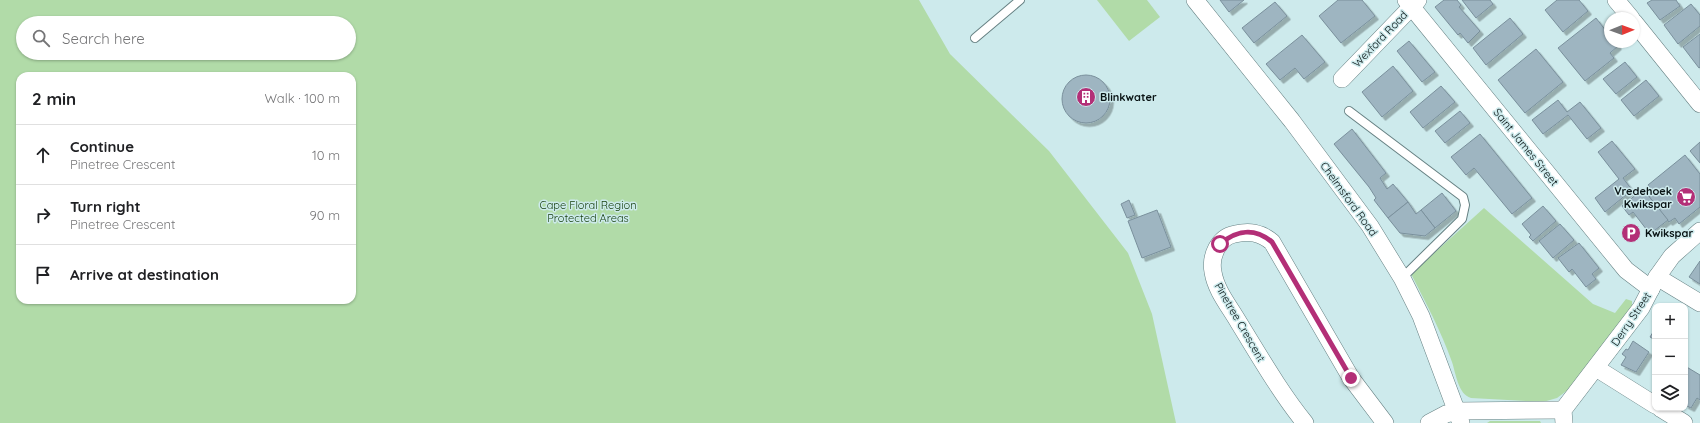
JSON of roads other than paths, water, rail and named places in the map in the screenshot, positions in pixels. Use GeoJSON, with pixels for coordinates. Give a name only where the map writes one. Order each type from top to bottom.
{"type":"FeatureCollection","features":[{"type":"Feature","properties":{"kind":"street","name":"Chelmsford Road"},"geometry":{"type":"LineString","coordinates":[[1195,0],[1292,121],[1370,226],[1402,278],[1422,316],[1459,417]]}},
{"type":"Feature","properties":{"kind":"street"},"geometry":{"type":"LineString","coordinates":[[1616,0],[1626,12]]}},
{"type":"Feature","properties":{"kind":"street","name":"Wexford Road"},"geometry":{"type":"LineString","coordinates":[[1342,79],[1412,2]]}},
{"type":"Feature","properties":{"kind":"street","name":"Saint James Street"},"geometry":{"type":"LineString","coordinates":[[1412,2],[1626,270],[1700,303]]}},
{"type":"Feature","properties":{"kind":"street"},"geometry":{"type":"LineString","coordinates":[[1640,29],[1700,104]]}},
{"type":"Feature","properties":{"kind":"street","name":"Derry Street"},"geometry":{"type":"LineString","coordinates":[[1459,417],[1564,417],[1596,368],[1641,308],[1654,283],[1672,256],[1700,231]]}},
{"type":"Feature","properties":{"kind":"street","name":"Pinetree Crescent"},"geometry":{"type":"LineString","coordinates":[[1305,423],[1269,373],[1216,282],[1212,260],[1214,251],[1232,234],[1247,232],[1258,234],[1272,242],[1351,378],[1385,423]]}},
{"type":"Feature","properties":{"kind":"street"},"geometry":{"type":"LineString","coordinates":[[1596,368],[1652,403]]}},
{"type":"Feature","properties":{"kind":"street"},"geometry":{"type":"LineString","coordinates":[[1665,411],[1684,423]]}},
{"type":"Feature","properties":{"kind":"street"},"geometry":{"type":"LineString","coordinates":[[1429,423],[1446,414],[1459,417]]}},
{"type":"Feature","properties":{"kind":"lane"},"geometry":{"type":"LineString","coordinates":[[975,38],[1020,0]]}},
{"type":"Feature","properties":{"kind":"lane"},"geometry":{"type":"LineString","coordinates":[[1349,111],[1463,197],[1465,205],[1462,219],[1402,278]]}},
{"type":"Feature","properties":{"kind":"place","name":"Blinkwater"},"geometry":{"type":"Point","coordinates":[1086,97]}},
{"type":"Feature","properties":{"kind":"place","name":"Vredehoek Kwikspar"},"geometry":{"type":"Point","coordinates":[1686,197]}},
{"type":"Feature","properties":{"kind":"place","name":"Kwikspar"},"geometry":{"type":"Point","coordinates":[1631,233]}},
{"type":"Feature","properties":{"kind":"park label","name":"Cape Floral Region Protected Areas"},"geometry":{"type":"Point","coordinates":[588,211]}}]}
